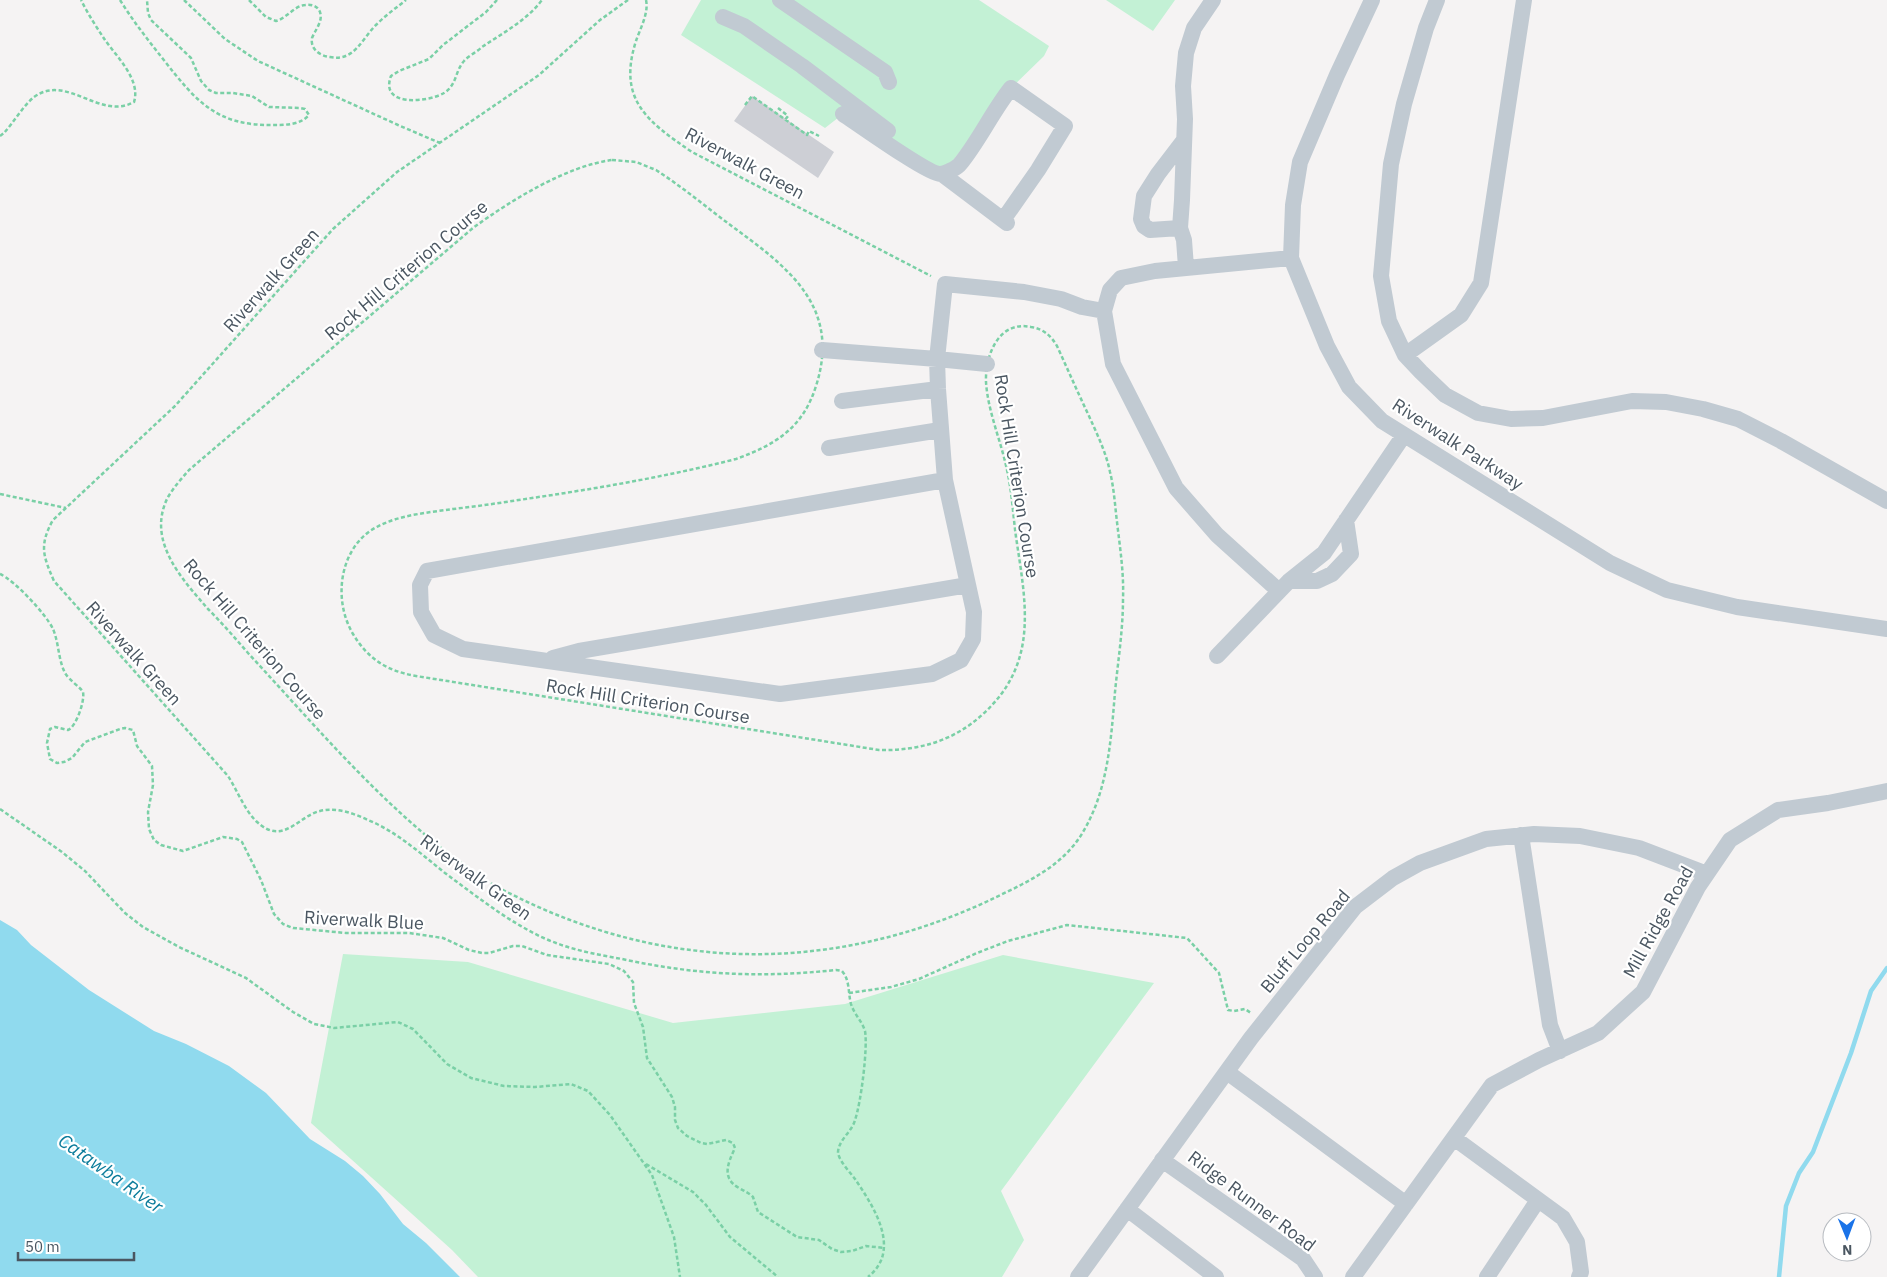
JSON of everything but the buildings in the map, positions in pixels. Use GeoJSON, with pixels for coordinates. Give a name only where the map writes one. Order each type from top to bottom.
{"type":"FeatureCollection","features":[{"type":"Feature","properties":{"kind":"street"},"geometry":{"type":"LineString","coordinates":[[780,0],[885,72],[889,82]]}},
{"type":"Feature","properties":{"kind":"street"},"geometry":{"type":"LineString","coordinates":[[1186,267],[1184,240],[1180,228],[1186,53],[1194,28],[1213,0]]}},
{"type":"Feature","properties":{"kind":"street","name":"Riverwalk Parkway"},"geometry":{"type":"LineString","coordinates":[[1372,0],[1337,75],[1300,162],[1293,205],[1291,258],[1327,346],[1349,387],[1382,422],[1610,563],[1667,590],[1737,607],[1887,629]]}},
{"type":"Feature","properties":{"kind":"street"},"geometry":{"type":"LineString","coordinates":[[1437,0],[1426,28],[1404,104],[1391,164],[1384,228],[1382,276],[1389,321],[1405,354],[1420,372],[1445,395],[1478,413],[1510,419],[1543,418],[1632,401],[1666,402],[1702,409],[1738,419],[1887,501]]}},
{"type":"Feature","properties":{"kind":"street"},"geometry":{"type":"LineString","coordinates":[[1405,354],[1461,315],[1481,283],[1524,0]]}},
{"type":"Feature","properties":{"kind":"street"},"geometry":{"type":"LineString","coordinates":[[723,17],[744,26],[802,66],[888,132],[934,173],[942,174],[1005,222],[1065,126],[1011,88],[999,103],[959,166],[942,174]]}},
{"type":"Feature","properties":{"kind":"street"},"geometry":{"type":"LineString","coordinates":[[843,114],[888,132]]}},
{"type":"Feature","properties":{"kind":"street"},"geometry":{"type":"LineString","coordinates":[[1180,228],[1150,230],[1144,226],[1141,218],[1144,196],[1184,140]]}},
{"type":"Feature","properties":{"kind":"street"},"geometry":{"type":"LineString","coordinates":[[1291,258],[1186,267],[1121,278],[1110,290],[1104,311],[1112,364],[1176,488],[1217,535],[1284,586],[1317,581],[1332,574],[1351,554],[1346,520]]}},
{"type":"Feature","properties":{"kind":"street"},"geometry":{"type":"LineString","coordinates":[[945,480],[427,571],[420,585],[421,612],[434,635],[463,649],[780,694],[932,674],[961,660],[973,639],[974,612],[945,480],[940,430],[937,359],[946,284],[1024,292],[1061,299],[1082,307],[1104,311]]}},
{"type":"Feature","properties":{"kind":"street"},"geometry":{"type":"LineString","coordinates":[[822,350],[987,364]]}},
{"type":"Feature","properties":{"kind":"street"},"geometry":{"type":"LineString","coordinates":[[842,401],[938,389]]}},
{"type":"Feature","properties":{"kind":"street"},"geometry":{"type":"LineString","coordinates":[[829,448],[940,430]]}},
{"type":"Feature","properties":{"kind":"street"},"geometry":{"type":"LineString","coordinates":[[1217,656],[1284,586],[1324,553],[1404,435]]}},
{"type":"Feature","properties":{"kind":"street"},"geometry":{"type":"LineString","coordinates":[[546,660],[579,651],[968,584]]}},
{"type":"Feature","properties":{"kind":"street","name":"Mill Ridge Road"},"geometry":{"type":"LineString","coordinates":[[1353,1277],[1492,1085],[1598,1034],[1643,992],[1698,887],[1730,840],[1778,810],[1828,803],[1887,791]]}},
{"type":"Feature","properties":{"kind":"street","name":"Bluff Loop Road"},"geometry":{"type":"LineString","coordinates":[[1078,1277],[1263,1023],[1355,907],[1393,878],[1420,864],[1486,839],[1534,834],[1580,836],[1639,848],[1707,874]]}},
{"type":"Feature","properties":{"kind":"street"},"geometry":{"type":"LineString","coordinates":[[1521,835],[1550,1025],[1560,1051]]}},
{"type":"Feature","properties":{"kind":"street"},"geometry":{"type":"LineString","coordinates":[[1227,1072],[1406,1204]]}},
{"type":"Feature","properties":{"kind":"street"},"geometry":{"type":"LineString","coordinates":[[1454,1138],[1563,1218],[1577,1242],[1580,1277]]}},
{"type":"Feature","properties":{"kind":"street","name":"Ridge Runner Road"},"geometry":{"type":"LineString","coordinates":[[1162,1160],[1303,1260],[1315,1277]]}},
{"type":"Feature","properties":{"kind":"street"},"geometry":{"type":"LineString","coordinates":[[1487,1277],[1538,1200]]}},
{"type":"Feature","properties":{"kind":"street"},"geometry":{"type":"LineString","coordinates":[[1127,1209],[1216,1277]]}},
{"type":"Feature","properties":{"kind":"path"},"geometry":{"type":"LineString","coordinates":[[0,136],[33,98],[43,92],[63,90],[111,107],[122,107],[134,102],[136,95],[134,87],[125,67],[105,40],[82,0]]}},
{"type":"Feature","properties":{"kind":"path"},"geometry":{"type":"LineString","coordinates":[[120,0],[138,27],[185,87],[202,105],[227,118],[257,126],[294,124],[303,121],[309,115],[305,109],[269,107],[252,96],[232,92],[216,93],[209,90],[201,81],[191,58],[151,20],[148,13],[147,0]]}},
{"type":"Feature","properties":{"kind":"path"},"geometry":{"type":"LineString","coordinates":[[184,0],[225,39],[258,61],[398,126],[440,143]]}},
{"type":"Feature","properties":{"kind":"path"},"geometry":{"type":"LineString","coordinates":[[249,0],[266,17],[276,21],[301,5],[307,4],[317,7],[320,10],[321,16],[320,23],[313,36],[313,48],[324,56],[340,58],[356,50],[377,24],[406,0]]}},
{"type":"Feature","properties":{"kind":"path"},"geometry":{"type":"LineString","coordinates":[[497,0],[486,12],[428,59],[392,76],[390,84],[392,93],[405,100],[422,100],[442,94],[454,85],[463,61],[528,15],[542,0]]}},
{"type":"Feature","properties":{"kind":"path","name":"Riverwalk Green"},"geometry":{"type":"LineString","coordinates":[[628,0],[600,20],[539,75],[397,172],[333,228],[175,406],[53,520],[46,534],[43,548],[46,563],[54,581],[77,609],[228,776],[249,812],[261,825],[273,830],[285,830],[321,810],[330,809],[349,812],[398,835],[485,903],[529,930],[555,943],[610,957],[686,971],[769,975],[842,971],[846,977],[851,1004],[864,1030],[865,1043],[861,1092],[855,1121],[851,1130],[839,1145],[838,1155],[872,1206],[882,1228],[884,1248]]}},
{"type":"Feature","properties":{"kind":"path","name":"Riverwalk Green"},"geometry":{"type":"LineString","coordinates":[[646,0],[646,10],[634,48],[630,70],[634,98],[643,113],[658,129],[692,152],[946,284]]}},
{"type":"Feature","properties":{"kind":"path"},"geometry":{"type":"LineString","coordinates":[[745,105],[752,96],[807,135],[810,131],[819,136]]}},
{"type":"Feature","properties":{"kind":"path"},"geometry":{"type":"LineString","coordinates":[[778,108],[788,116],[785,120]]}},
{"type":"Feature","properties":{"kind":"path","name":"Rock Hill Criterion Course"},"geometry":{"type":"LineString","coordinates":[[624,160],[656,170],[777,260],[807,294],[817,319],[822,350],[819,378],[814,393],[798,421],[787,433],[755,452],[712,465],[573,492],[409,516],[388,522],[370,532],[353,550],[343,576],[341,602],[345,617],[360,646],[380,664],[394,671],[879,750],[912,749],[944,740],[965,728],[992,705],[1014,670],[1024,644],[1025,616],[1021,569],[1007,471],[988,395],[987,364],[998,338],[1010,328],[1025,326],[1040,329],[1047,333],[1057,346],[1099,439],[1110,471],[1123,598],[1111,744],[1107,768],[1096,803],[1082,833],[1066,854],[1056,863],[1026,882],[972,908],[904,933],[874,941],[798,954],[766,955],[705,952],[666,947],[599,931],[507,893],[451,856],[388,802],[336,750],[199,598],[179,574],[166,551],[162,525],[163,512],[168,497],[189,470],[473,228],[520,197],[595,163],[624,160]]}},
{"type":"Feature","properties":{"kind":"path"},"geometry":{"type":"LineString","coordinates":[[0,494],[66,508]]}},
{"type":"Feature","properties":{"kind":"path","name":"Riverwalk Blue"},"geometry":{"type":"LineString","coordinates":[[0,574],[12,581],[24,593],[52,627],[62,666],[71,682],[82,690],[82,703],[74,726],[68,730],[55,727],[50,729],[47,743],[50,759],[57,763],[64,762],[72,758],[85,742],[120,729],[133,730],[137,746],[152,766],[154,780],[148,802],[148,821],[152,836],[158,844],[183,850],[223,837],[237,839],[242,842],[261,880],[274,914],[283,924],[293,928],[346,932],[409,933],[443,938],[469,950],[482,953],[496,952],[518,946],[547,955],[609,964],[624,971],[633,982],[634,1003],[643,1028],[647,1058],[672,1097],[675,1107],[675,1120],[682,1132],[701,1143],[707,1144],[726,1140],[733,1143],[735,1148],[726,1168],[729,1179],[736,1187],[753,1197],[758,1212],[783,1226],[794,1235],[820,1240],[832,1249],[841,1252],[852,1251],[866,1246],[884,1248]]}},
{"type":"Feature","properties":{"kind":"path"},"geometry":{"type":"LineString","coordinates":[[0,809],[68,857],[85,871],[125,913],[143,926],[179,946],[246,978],[306,1021],[321,1027],[334,1028],[398,1022],[413,1029],[453,1069],[471,1078],[504,1086],[535,1087],[571,1084],[582,1087],[600,1103],[645,1164],[657,1186],[674,1237],[680,1277]]}},
{"type":"Feature","properties":{"kind":"path"},"geometry":{"type":"LineString","coordinates":[[849,993],[891,987],[1008,941],[1072,925],[1187,938],[1219,973],[1228,1010],[1234,1012],[1239,1009],[1245,1009],[1263,1023]]}},
{"type":"Feature","properties":{"kind":"path"},"geometry":{"type":"LineString","coordinates":[[645,1164],[693,1192],[706,1205],[730,1237],[778,1277]]}},
{"type":"Feature","properties":{"kind":"path"},"geometry":{"type":"LineString","coordinates":[[868,1277],[881,1260],[884,1248]]}},
{"type":"Feature","properties":{"kind":"green space"},"geometry":{"type":"Polygon","coordinates":[[[701,0],[979,0],[1049,46],[1044,56],[1011,88],[942,174],[843,114],[825,128],[681,35],[701,0]]]}},
{"type":"Feature","properties":{"kind":"green space"},"geometry":{"type":"Polygon","coordinates":[[[1106,0],[1175,0],[1153,31],[1106,0]]]}},
{"type":"Feature","properties":{"kind":"green space"},"geometry":{"type":"Polygon","coordinates":[[[343,954],[468,962],[673,1023],[845,1004],[1003,955],[1154,983],[1001,1191],[1024,1240],[1002,1277],[478,1277],[452,1250],[311,1123],[343,954]]]}},
{"type":"Feature","properties":{"kind":"water","name":"Catawba River"},"geometry":{"type":"Polygon","coordinates":[[[0,920],[17,930],[31,945],[89,990],[154,1031],[186,1044],[229,1066],[266,1093],[310,1139],[345,1161],[363,1176],[380,1194],[403,1224],[426,1243],[460,1277],[0,1277],[0,920]]]}},
{"type":"Feature","properties":{"kind":"waterway"},"geometry":{"type":"LineString","coordinates":[[1779,1277],[1786,1206],[1799,1173],[1813,1152],[1851,1053],[1871,991],[1887,968]]}}]}
